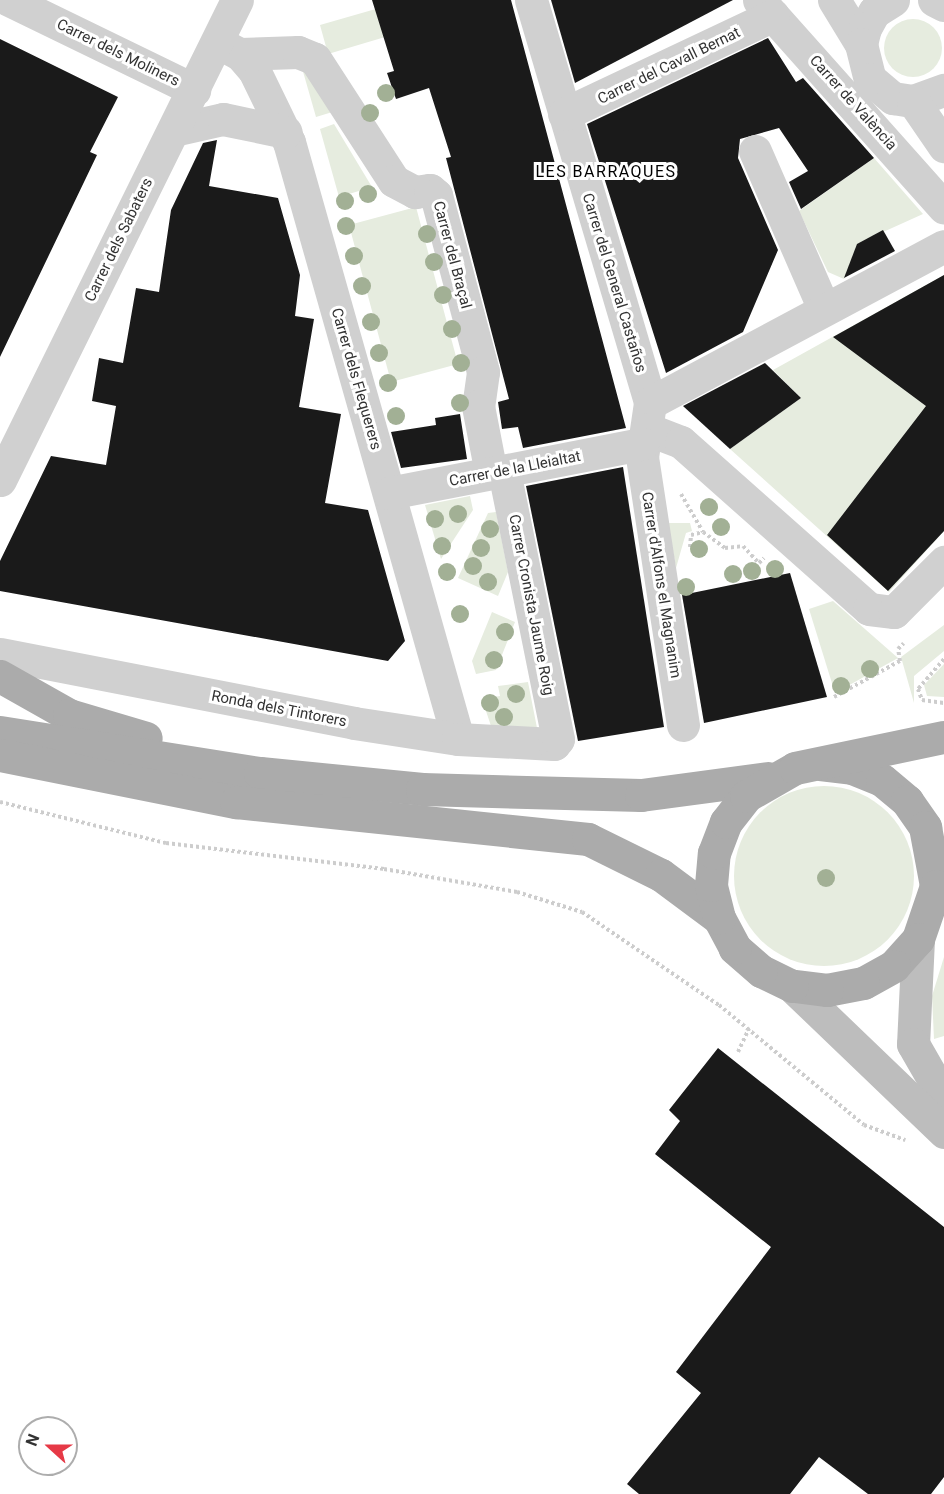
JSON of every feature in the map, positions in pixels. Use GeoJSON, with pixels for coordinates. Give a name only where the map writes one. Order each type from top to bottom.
{"type":"FeatureCollection","features":[{"type":"Feature","properties":{"kind":"main road"},"geometry":{"type":"LineString","coordinates":[[0,676],[69,715],[260,773]]}},
{"type":"Feature","properties":{"kind":"main road"},"geometry":{"type":"LineString","coordinates":[[0,732],[260,773],[342,783],[578,795],[700,791],[773,777],[944,737]]}},
{"type":"Feature","properties":{"kind":"main road"},"geometry":{"type":"LineString","coordinates":[[0,755],[236,802],[588,839],[661,875],[719,918]]}},
{"type":"Feature","properties":{"kind":"main road"},"geometry":{"type":"LineString","coordinates":[[820,765],[852,768],[882,780],[907,801],[939,844],[936,886],[918,939],[914,1044],[944,1098]]}},
{"type":"Feature","properties":{"kind":"main road"},"geometry":{"type":"LineString","coordinates":[[773,777],[746,796],[722,832],[711,885],[719,918],[735,948],[761,971],[792,986],[827,990],[863,983],[894,966],[918,939]]}},
{"type":"Feature","properties":{"kind":"main road"},"geometry":{"type":"LineString","coordinates":[[792,986],[930,1138]]}},
{"type":"Feature","properties":{"kind":"street","name":"Carrer dels Moliners"},"geometry":{"type":"LineString","coordinates":[[9,0],[194,90]]}},
{"type":"Feature","properties":{"kind":"street","name":"Carrer dels Sabaters"},"geometry":{"type":"LineString","coordinates":[[0,480],[194,90],[228,48],[237,0]]}},
{"type":"Feature","properties":{"kind":"street","name":"Carrer del General Castaños"},"geometry":{"type":"LineString","coordinates":[[531,0],[564,114],[646,425]]}},
{"type":"Feature","properties":{"kind":"street"},"geometry":{"type":"LineString","coordinates":[[834,0],[861,44]]}},
{"type":"Feature","properties":{"kind":"street"},"geometry":{"type":"LineString","coordinates":[[893,0],[874,12],[861,44],[862,63],[878,88],[913,101],[944,146]]}},
{"type":"Feature","properties":{"kind":"street","name":"Carrer del Cavall Bernat"},"geometry":{"type":"LineString","coordinates":[[564,114],[766,8]]}},
{"type":"Feature","properties":{"kind":"street","name":"Carrer de València"},"geometry":{"type":"LineString","coordinates":[[766,8],[944,208]]}},
{"type":"Feature","properties":{"kind":"street","name":"Carrer dels Flequerers"},"geometry":{"type":"LineString","coordinates":[[228,48],[267,90],[286,132],[458,739]]}},
{"type":"Feature","properties":{"kind":"street","name":"Carrer del Braçal"},"geometry":{"type":"LineString","coordinates":[[228,48],[298,52],[315,58],[394,181],[415,192],[436,195],[483,372],[478,406],[498,472]]}},
{"type":"Feature","properties":{"kind":"street"},"geometry":{"type":"LineString","coordinates":[[913,101],[944,90]]}},
{"type":"Feature","properties":{"kind":"street"},"geometry":{"type":"LineString","coordinates":[[174,130],[223,119],[286,132]]}},
{"type":"Feature","properties":{"kind":"street"},"geometry":{"type":"LineString","coordinates":[[755,151],[824,307]]}},
{"type":"Feature","properties":{"kind":"street"},"geometry":{"type":"LineString","coordinates":[[646,425],[824,307],[944,246]]}},
{"type":"Feature","properties":{"kind":"street"},"geometry":{"type":"LineString","coordinates":[[646,425],[681,442],[869,609],[894,612],[944,562]]}},
{"type":"Feature","properties":{"kind":"street","name":"Carrer de la Lleialtat"},"geometry":{"type":"LineString","coordinates":[[389,493],[498,472],[646,425]]}},
{"type":"Feature","properties":{"kind":"street","name":"Carrer d'Alfons el Magnanim"},"geometry":{"type":"LineString","coordinates":[[646,425],[683,725]]}},
{"type":"Feature","properties":{"kind":"street","name":"Carrer Cronista Jaume Roig"},"geometry":{"type":"LineString","coordinates":[[498,472],[558,739]]}},
{"type":"Feature","properties":{"kind":"street","name":"Ronda dels Tintorers"},"geometry":{"type":"LineString","coordinates":[[0,654],[458,739],[546,745],[558,739]]}},
{"type":"Feature","properties":{"kind":"path"},"geometry":{"type":"LineString","coordinates":[[675,484],[704,532],[725,548],[743,546],[759,563]]}},
{"type":"Feature","properties":{"kind":"path"},"geometry":{"type":"LineString","coordinates":[[686,559],[691,535],[704,532]]}},
{"type":"Feature","properties":{"kind":"path"},"geometry":{"type":"LineString","coordinates":[[834,697],[900,657]]}},
{"type":"Feature","properties":{"kind":"path"},"geometry":{"type":"LineString","coordinates":[[944,659],[918,689],[922,700],[944,703]]}},
{"type":"Feature","properties":{"kind":"path"},"geometry":{"type":"LineString","coordinates":[[0,802],[166,843],[384,869],[550,900],[582,912],[640,947],[749,1028],[864,1125],[930,1138]]}},
{"type":"Feature","properties":{"kind":"path"},"geometry":{"type":"LineString","coordinates":[[738,1052],[749,1028]]}},
{"type":"Feature","properties":{"kind":"shaded area"},"geometry":{"type":"Polygon","coordinates":[[[407,0],[412,29],[328,54],[320,25],[407,0]]]}},
{"type":"Feature","properties":{"kind":"shaded area"},"geometry":{"type":"Polygon","coordinates":[[[913,19],[924,21],[934,27],[940,37],[942,48],[940,59],[934,69],[924,75],[913,77],[902,75],[892,69],[886,59],[884,48],[886,37],[892,27],[902,21],[913,19]]]}},
{"type":"Feature","properties":{"kind":"shaded area"},"geometry":{"type":"Polygon","coordinates":[[[300,61],[339,110],[316,117],[300,61]]]}},
{"type":"Feature","properties":{"kind":"shaded area"},"geometry":{"type":"Polygon","coordinates":[[[334,124],[372,187],[339,197],[320,129],[334,124]]]}},
{"type":"Feature","properties":{"kind":"shaded area"},"geometry":{"type":"Polygon","coordinates":[[[874,158],[923,214],[861,242],[844,279],[828,272],[799,211],[874,158]]]}},
{"type":"Feature","properties":{"kind":"shaded area"},"geometry":{"type":"Polygon","coordinates":[[[416,207],[458,364],[391,382],[349,225],[416,207]]]}},
{"type":"Feature","properties":{"kind":"shaded area"},"geometry":{"type":"Polygon","coordinates":[[[944,275],[944,531],[889,592],[730,449],[801,398],[773,370],[944,275]]]}},
{"type":"Feature","properties":{"kind":"shaded area"},"geometry":{"type":"Polygon","coordinates":[[[470,496],[473,510],[441,559],[425,505],[470,496]]]}},
{"type":"Feature","properties":{"kind":"shaded area"},"geometry":{"type":"Polygon","coordinates":[[[496,512],[508,572],[498,596],[458,578],[488,513],[496,512]]]}},
{"type":"Feature","properties":{"kind":"shaded area"},"geometry":{"type":"Polygon","coordinates":[[[668,523],[690,523],[692,531],[686,533],[676,568],[668,523]]]}},
{"type":"Feature","properties":{"kind":"shaded area"},"geometry":{"type":"Polygon","coordinates":[[[833,601],[898,658],[835,693],[809,609],[833,601]]]}},
{"type":"Feature","properties":{"kind":"shaded area"},"geometry":{"type":"Polygon","coordinates":[[[492,612],[515,622],[496,670],[476,674],[472,661],[492,612]]]}},
{"type":"Feature","properties":{"kind":"shaded area"},"geometry":{"type":"Polygon","coordinates":[[[944,625],[944,651],[914,676],[914,703],[901,657],[944,625]]]}},
{"type":"Feature","properties":{"kind":"shaded area"},"geometry":{"type":"Polygon","coordinates":[[[944,664],[944,697],[927,696],[924,685],[944,664]]]}},
{"type":"Feature","properties":{"kind":"shaded area"},"geometry":{"type":"Polygon","coordinates":[[[528,682],[537,728],[491,726],[482,699],[500,696],[498,686],[528,682]]]}},
{"type":"Feature","properties":{"kind":"shaded area"},"geometry":{"type":"Polygon","coordinates":[[[824,786],[842,787],[859,792],[888,812],[908,841],[913,858],[913,894],[908,911],[888,940],[859,960],[842,965],[824,966],[806,965],[789,960],[760,940],[740,911],[735,894],[734,876],[735,858],[740,841],[760,812],[789,792],[806,787],[824,786]]]}},
{"type":"Feature","properties":{"kind":"shaded area"},"geometry":{"type":"Polygon","coordinates":[[[944,957],[944,1036],[934,1039],[932,996],[944,957]]]}},
{"type":"Feature","properties":{"kind":"building"},"geometry":{"type":"Polygon","coordinates":[[[372,0],[511,0],[626,428],[523,448],[518,427],[502,429],[498,402],[509,399],[446,158],[451,157],[429,88],[396,99],[387,73],[394,71],[372,0]]]}},
{"type":"Feature","properties":{"kind":"building"},"geometry":{"type":"Polygon","coordinates":[[[551,0],[733,0],[575,83],[551,0]]]}},
{"type":"Feature","properties":{"kind":"building"},"geometry":{"type":"Polygon","coordinates":[[[768,38],[796,82],[803,78],[874,158],[801,209],[789,182],[808,171],[779,128],[740,139],[738,158],[778,250],[743,332],[666,373],[587,124],[768,38]]]}},
{"type":"Feature","properties":{"kind":"building"},"geometry":{"type":"Polygon","coordinates":[[[0,39],[118,97],[90,152],[97,155],[0,357],[0,39]]]}},
{"type":"Feature","properties":{"kind":"building"},"geometry":{"type":"Polygon","coordinates":[[[217,140],[209,186],[278,198],[300,275],[295,316],[314,319],[299,407],[341,414],[325,503],[368,510],[405,641],[388,661],[0,591],[0,561],[51,456],[106,465],[116,406],[92,401],[99,358],[123,363],[136,288],[159,292],[171,210],[203,143],[217,140]]]}},
{"type":"Feature","properties":{"kind":"building"},"geometry":{"type":"Polygon","coordinates":[[[883,230],[895,251],[844,278],[857,244],[883,230]]]}},
{"type":"Feature","properties":{"kind":"building"},"geometry":{"type":"Polygon","coordinates":[[[944,275],[944,531],[888,591],[827,535],[926,406],[833,337],[944,275]]]}},
{"type":"Feature","properties":{"kind":"building"},"geometry":{"type":"Polygon","coordinates":[[[765,363],[801,398],[730,449],[683,406],[765,363]]]}},
{"type":"Feature","properties":{"kind":"building"},"geometry":{"type":"Polygon","coordinates":[[[460,414],[467,459],[401,468],[391,432],[436,425],[435,418],[460,414]]]}},
{"type":"Feature","properties":{"kind":"building"},"geometry":{"type":"Polygon","coordinates":[[[623,467],[664,727],[578,741],[526,486],[623,467]]]}},
{"type":"Feature","properties":{"kind":"building"},"geometry":{"type":"Polygon","coordinates":[[[790,573],[827,697],[704,723],[682,595],[790,573]]]}},
{"type":"Feature","properties":{"kind":"building"},"geometry":{"type":"Polygon","coordinates":[[[718,1048],[944,1227],[944,1477],[931,1494],[868,1494],[819,1457],[790,1494],[639,1494],[627,1484],[701,1393],[676,1372],[771,1247],[655,1154],[680,1121],[669,1110],[718,1048]]]}},
{"type":"Feature","properties":{"kind":"district","name":"LES BARRAQUES"},"geometry":{"type":"Point","coordinates":[606,172]}}]}
